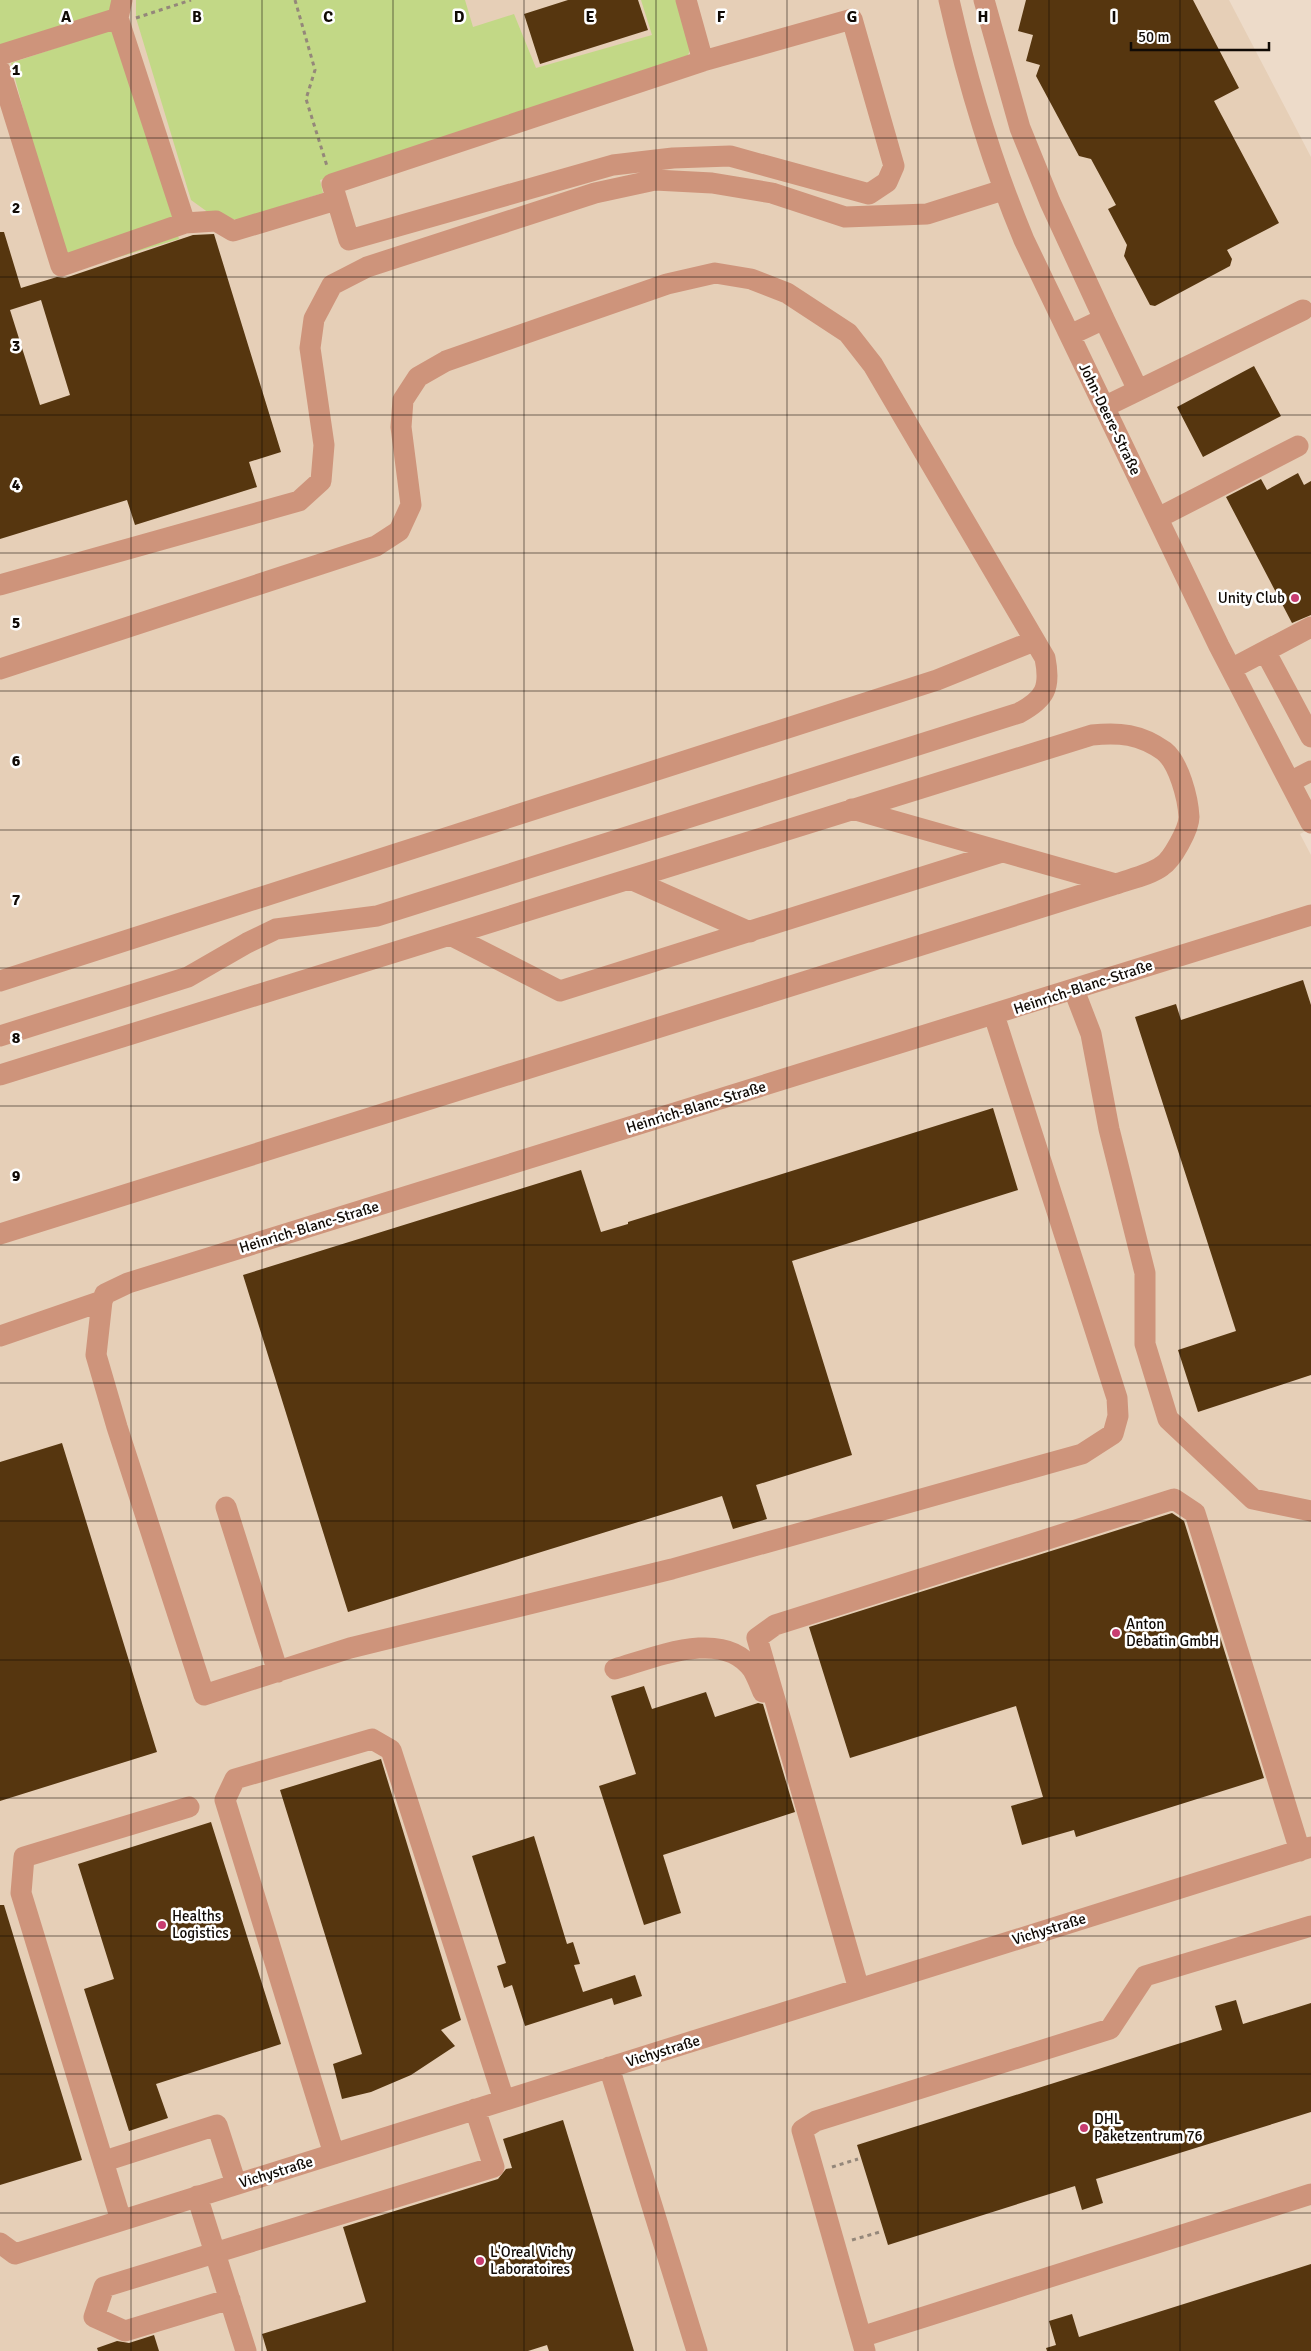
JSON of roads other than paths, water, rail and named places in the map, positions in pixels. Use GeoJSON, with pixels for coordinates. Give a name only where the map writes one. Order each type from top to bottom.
{"type":"FeatureCollection","features":[{"type":"Feature","properties":{"kind":"street"},"geometry":{"type":"LineString","coordinates":[[686,0],[703,61]]}},
{"type":"Feature","properties":{"kind":"street","name":"John-Deere-Straße"},"geometry":{"type":"LineString","coordinates":[[949,0],[971,95],[1003,190],[1024,240],[1231,669],[1311,823]]}},
{"type":"Feature","properties":{"kind":"street"},"geometry":{"type":"LineString","coordinates":[[984,0],[1020,128],[1050,202],[1138,390]]}},
{"type":"Feature","properties":{"kind":"street"},"geometry":{"type":"LineString","coordinates":[[0,55],[120,9],[185,223]]}},
{"type":"Feature","properties":{"kind":"street"},"geometry":{"type":"LineString","coordinates":[[0,70],[61,266],[185,223],[216,221],[233,231],[334,192],[703,61],[852,18],[894,166],[887,182],[869,194],[730,156],[665,159],[613,165],[348,240],[334,192]]}},
{"type":"Feature","properties":{"kind":"street"},"geometry":{"type":"LineString","coordinates":[[0,584],[299,500],[321,481],[324,445],[310,348],[314,319],[332,285],[367,267],[595,193],[655,180],[712,183],[772,193],[845,217],[927,214],[1003,190]]}},
{"type":"Feature","properties":{"kind":"street"},"geometry":{"type":"LineString","coordinates":[[0,669],[376,546],[400,531],[411,505],[401,427],[403,400],[418,377],[446,361],[667,284],[715,273],[751,280],[788,293],[848,333],[873,365],[1045,658],[1048,674],[1046,687],[1036,703],[1019,713],[377,916],[276,929],[247,942],[188,977],[0,1036]]}},
{"type":"Feature","properties":{"kind":"street"},"geometry":{"type":"LineString","coordinates":[[1104,407],[1303,310]]}},
{"type":"Feature","properties":{"kind":"street"},"geometry":{"type":"LineString","coordinates":[[1070,335],[1104,319]]}},
{"type":"Feature","properties":{"kind":"street"},"geometry":{"type":"LineString","coordinates":[[1158,518],[1298,446]]}},
{"type":"Feature","properties":{"kind":"street"},"geometry":{"type":"LineString","coordinates":[[1231,669],[1311,627]]}},
{"type":"Feature","properties":{"kind":"street"},"geometry":{"type":"LineString","coordinates":[[0,981],[937,680],[1034,640]]}},
{"type":"Feature","properties":{"kind":"street"},"geometry":{"type":"LineString","coordinates":[[1266,651],[1311,738]]}},
{"type":"Feature","properties":{"kind":"street"},"geometry":{"type":"LineString","coordinates":[[0,1075],[1092,735],[1118,732],[1144,739],[1165,752],[1181,776],[1189,818],[1181,842],[1163,866],[1116,884],[0,1234]]}},
{"type":"Feature","properties":{"kind":"street"},"geometry":{"type":"LineString","coordinates":[[1290,782],[1311,771]]}},
{"type":"Feature","properties":{"kind":"street"},"geometry":{"type":"LineString","coordinates":[[852,809],[1116,884]]}},
{"type":"Feature","properties":{"kind":"street"},"geometry":{"type":"LineString","coordinates":[[450,935],[560,991],[1002,852]]}},
{"type":"Feature","properties":{"kind":"street"},"geometry":{"type":"LineString","coordinates":[[630,879],[750,932]]}},
{"type":"Feature","properties":{"kind":"street","name":"Heinrich-Blanc-Straße"},"geometry":{"type":"LineString","coordinates":[[0,1336],[102,1309],[106,1294],[128,1283],[1311,915]]}},
{"type":"Feature","properties":{"kind":"street"},"geometry":{"type":"LineString","coordinates":[[1074,990],[1091,1034],[1109,1129],[1145,1273],[1145,1344],[1168,1419],[1254,1499],[1311,1511]]}},
{"type":"Feature","properties":{"kind":"street"},"geometry":{"type":"LineString","coordinates":[[102,1309],[96,1354],[117,1427],[204,1695],[350,1648],[672,1569],[1072,1456],[1097,1446],[1113,1434],[1118,1416],[1117,1398],[994,1015]]}},
{"type":"Feature","properties":{"kind":"street"},"geometry":{"type":"LineString","coordinates":[[854,1991],[757,1638],[775,1625],[1174,1499],[1195,1513],[1306,1849]]}},
{"type":"Feature","properties":{"kind":"street"},"geometry":{"type":"LineString","coordinates":[[226,1507],[278,1672]]}},
{"type":"Feature","properties":{"kind":"street"},"geometry":{"type":"LineString","coordinates":[[615,1669],[693,1648],[720,1648],[740,1658],[753,1670],[763,1693],[854,1991]]}},
{"type":"Feature","properties":{"kind":"street"},"geometry":{"type":"LineString","coordinates":[[334,2154],[225,1800],[235,1779],[372,1739],[392,1750],[504,2100]]}},
{"type":"Feature","properties":{"kind":"street"},"geometry":{"type":"LineString","coordinates":[[121,2220],[21,1893],[24,1857],[189,1807]]}},
{"type":"Feature","properties":{"kind":"street","name":"Vichystraße"},"geometry":{"type":"LineString","coordinates":[[7,2248],[121,2220],[1306,1849]]}},
{"type":"Feature","properties":{"kind":"street"},"geometry":{"type":"LineString","coordinates":[[1311,1926],[1145,1976],[1110,2028],[816,2121],[802,2130],[863,2344],[1311,2194]]}},
{"type":"Feature","properties":{"kind":"street"},"geometry":{"type":"LineString","coordinates":[[609,2067],[697,2351]]}},
{"type":"Feature","properties":{"kind":"street"},"geometry":{"type":"LineString","coordinates":[[230,2299],[126,2331],[94,2317],[104,2287],[494,2167],[475,2109]]}},
{"type":"Feature","properties":{"kind":"street"},"geometry":{"type":"LineString","coordinates":[[114,2158],[216,2125],[236,2184]]}},
{"type":"Feature","properties":{"kind":"street"},"geometry":{"type":"LineString","coordinates":[[197,2196],[246,2351]]}},
{"type":"Feature","properties":{"kind":"place","name":"Unity Club"},"geometry":{"type":"Point","coordinates":[1295,598]}},
{"type":"Feature","properties":{"kind":"place","name":"Anton Debatin GmbH"},"geometry":{"type":"Point","coordinates":[1116,1633]}},
{"type":"Feature","properties":{"kind":"place","name":"Healths Logistics"},"geometry":{"type":"Point","coordinates":[162,1925]}},
{"type":"Feature","properties":{"kind":"place","name":"DHL Paketzentrum 76"},"geometry":{"type":"Point","coordinates":[1084,2128]}},
{"type":"Feature","properties":{"kind":"place","name":"L'Oreal Vichy Laboratoires"},"geometry":{"type":"Point","coordinates":[480,2261]}}]}
